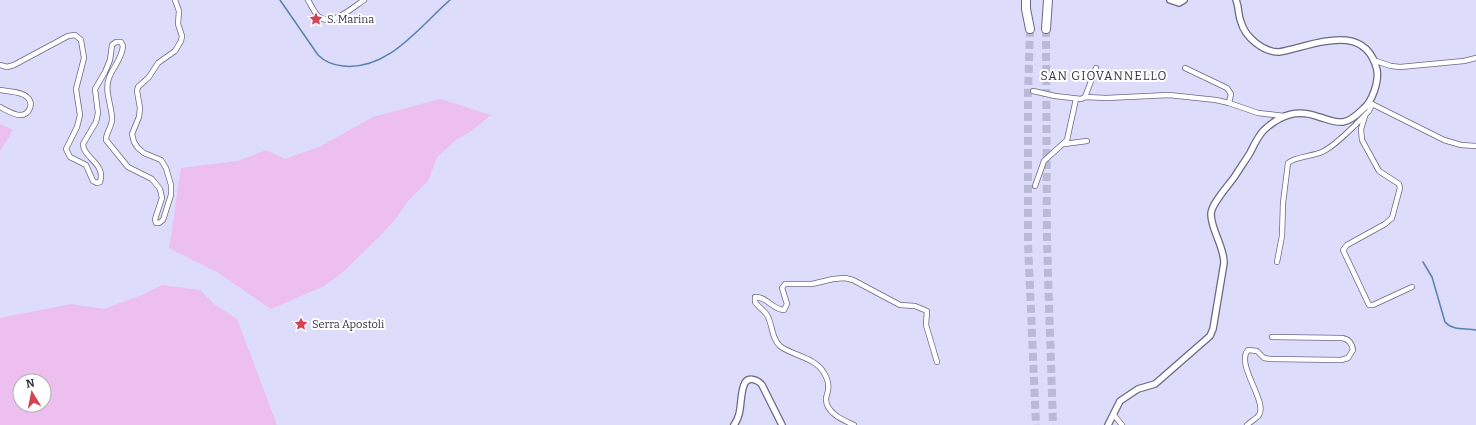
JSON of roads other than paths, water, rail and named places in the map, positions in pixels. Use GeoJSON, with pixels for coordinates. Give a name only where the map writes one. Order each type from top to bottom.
{"type":"FeatureCollection","features":[{"type":"Feature","properties":{"kind":"highway"},"geometry":{"type":"LineString","coordinates":[[1026,0],[1026,9],[1030,29],[1031,0]]}},
{"type":"Feature","properties":{"kind":"highway"},"geometry":{"type":"LineString","coordinates":[[1046,29],[1048,0]]}},
{"type":"Feature","properties":{"kind":"street"},"geometry":{"type":"LineString","coordinates":[[0,65],[7,67],[14,66],[68,36],[75,35],[81,40],[84,58],[76,89],[80,115],[77,127],[67,147],[67,152],[70,157],[86,165],[93,181],[97,183],[100,182],[101,178],[98,167],[95,161],[84,151],[83,144],[96,122],[98,113],[95,89],[110,60],[112,45],[116,42],[121,42],[123,49],[108,82],[112,120],[107,132],[106,140],[128,167],[152,179],[160,189],[162,198],[155,219],[156,222],[159,223],[163,220],[171,195],[171,184],[166,168],[161,160],[138,148],[134,142],[132,134],[139,117],[140,108],[137,91],[138,87],[149,77],[158,63],[175,51],[181,41],[182,36],[178,24],[179,11],[175,0]]}},
{"type":"Feature","properties":{"kind":"street"},"geometry":{"type":"LineString","coordinates":[[308,0],[317,15],[327,20],[339,17],[364,0]]}},
{"type":"Feature","properties":{"kind":"street"},"geometry":{"type":"LineString","coordinates":[[1170,0],[1179,2],[1184,0]]}},
{"type":"Feature","properties":{"kind":"street"},"geometry":{"type":"LineString","coordinates":[[1238,1],[1241,22],[1244,29],[1260,45],[1268,50],[1279,52],[1331,40],[1343,39],[1365,48],[1373,60],[1376,69],[1377,78],[1370,103],[1371,109],[1365,116],[1325,151],[1294,160],[1288,164],[1283,203],[1282,236],[1277,262]]}},
{"type":"Feature","properties":{"kind":"street"},"geometry":{"type":"LineString","coordinates":[[1373,60],[1391,66],[1400,67],[1476,58]]}},
{"type":"Feature","properties":{"kind":"street"},"geometry":{"type":"LineString","coordinates":[[1085,97],[1096,68]]}},
{"type":"Feature","properties":{"kind":"street"},"geometry":{"type":"LineString","coordinates":[[1184,68],[1227,88],[1231,94],[1229,103]]}},
{"type":"Feature","properties":{"kind":"street"},"geometry":{"type":"LineString","coordinates":[[0,90],[27,96],[31,105],[28,111],[20,115],[0,107]]}},
{"type":"Feature","properties":{"kind":"street"},"geometry":{"type":"LineString","coordinates":[[1033,90],[1076,99],[1085,97],[1106,98],[1169,94],[1229,103],[1258,113],[1284,116]]}},
{"type":"Feature","properties":{"kind":"street"},"geometry":{"type":"LineString","coordinates":[[1036,186],[1044,161],[1064,144],[1069,136],[1076,99]]}},
{"type":"Feature","properties":{"kind":"street"},"geometry":{"type":"LineString","coordinates":[[1108,425],[1122,399],[1138,389],[1155,384],[1210,336],[1213,329],[1224,263],[1223,252],[1212,218],[1212,209],[1261,134],[1284,116],[1292,114],[1305,113],[1334,122],[1345,122],[1370,103]]}},
{"type":"Feature","properties":{"kind":"street"},"geometry":{"type":"LineString","coordinates":[[1370,103],[1444,140],[1461,145],[1476,146]]}},
{"type":"Feature","properties":{"kind":"street"},"geometry":{"type":"LineString","coordinates":[[1365,116],[1360,129],[1362,140],[1379,171],[1399,184],[1400,188],[1392,218],[1385,224],[1347,245],[1343,250],[1369,305],[1374,305],[1412,287]]}},
{"type":"Feature","properties":{"kind":"street"},"geometry":{"type":"LineString","coordinates":[[1064,144],[1087,141]]}},
{"type":"Feature","properties":{"kind":"street"},"geometry":{"type":"LineString","coordinates":[[854,425],[835,415],[828,406],[826,400],[828,385],[824,372],[804,357],[783,348],[777,342],[766,314],[755,302],[755,297],[759,297],[777,309],[784,310],[788,304],[782,288],[785,284],[812,284],[841,278],[853,280],[900,305],[915,306],[928,311],[926,325],[937,362]]}},
{"type":"Feature","properties":{"kind":"street"},"geometry":{"type":"LineString","coordinates":[[1247,425],[1259,415],[1260,410],[1257,395],[1247,368],[1245,357],[1248,350],[1257,351],[1264,358],[1270,359],[1341,360],[1348,358],[1353,350],[1351,343],[1342,338],[1272,337]]}},
{"type":"Feature","properties":{"kind":"street"},"geometry":{"type":"LineString","coordinates":[[734,425],[739,414],[744,385],[747,381],[752,379],[757,380],[764,388],[782,425]]}},
{"type":"Feature","properties":{"kind":"street"},"geometry":{"type":"LineString","coordinates":[[1114,415],[1122,425]]}},
{"type":"Feature","properties":{"kind":"waterway"},"geometry":{"type":"LineString","coordinates":[[280,0],[318,55],[329,63],[343,66],[359,66],[374,62],[388,54],[402,45],[450,0]]}},
{"type":"Feature","properties":{"kind":"waterway"},"geometry":{"type":"LineString","coordinates":[[1423,262],[1432,277],[1445,322],[1455,328],[1476,330]]}},
{"type":"Feature","properties":{"kind":"tunnel"},"geometry":{"type":"LineString","coordinates":[[1030,29],[1028,93],[1028,243],[1036,425]]}},
{"type":"Feature","properties":{"kind":"tunnel"},"geometry":{"type":"LineString","coordinates":[[1046,29],[1047,243],[1053,425]]}},
{"type":"Feature","properties":{"kind":"place","name":"S. Marina"},"geometry":{"type":"Point","coordinates":[316,19]}},
{"type":"Feature","properties":{"kind":"place","name":"Serra Apostoli"},"geometry":{"type":"Point","coordinates":[301,324]}},
{"type":"Feature","properties":{"kind":"district","name":"SAN GIOVANNELLO"},"geometry":{"type":"Point","coordinates":[1104,76]}}]}
